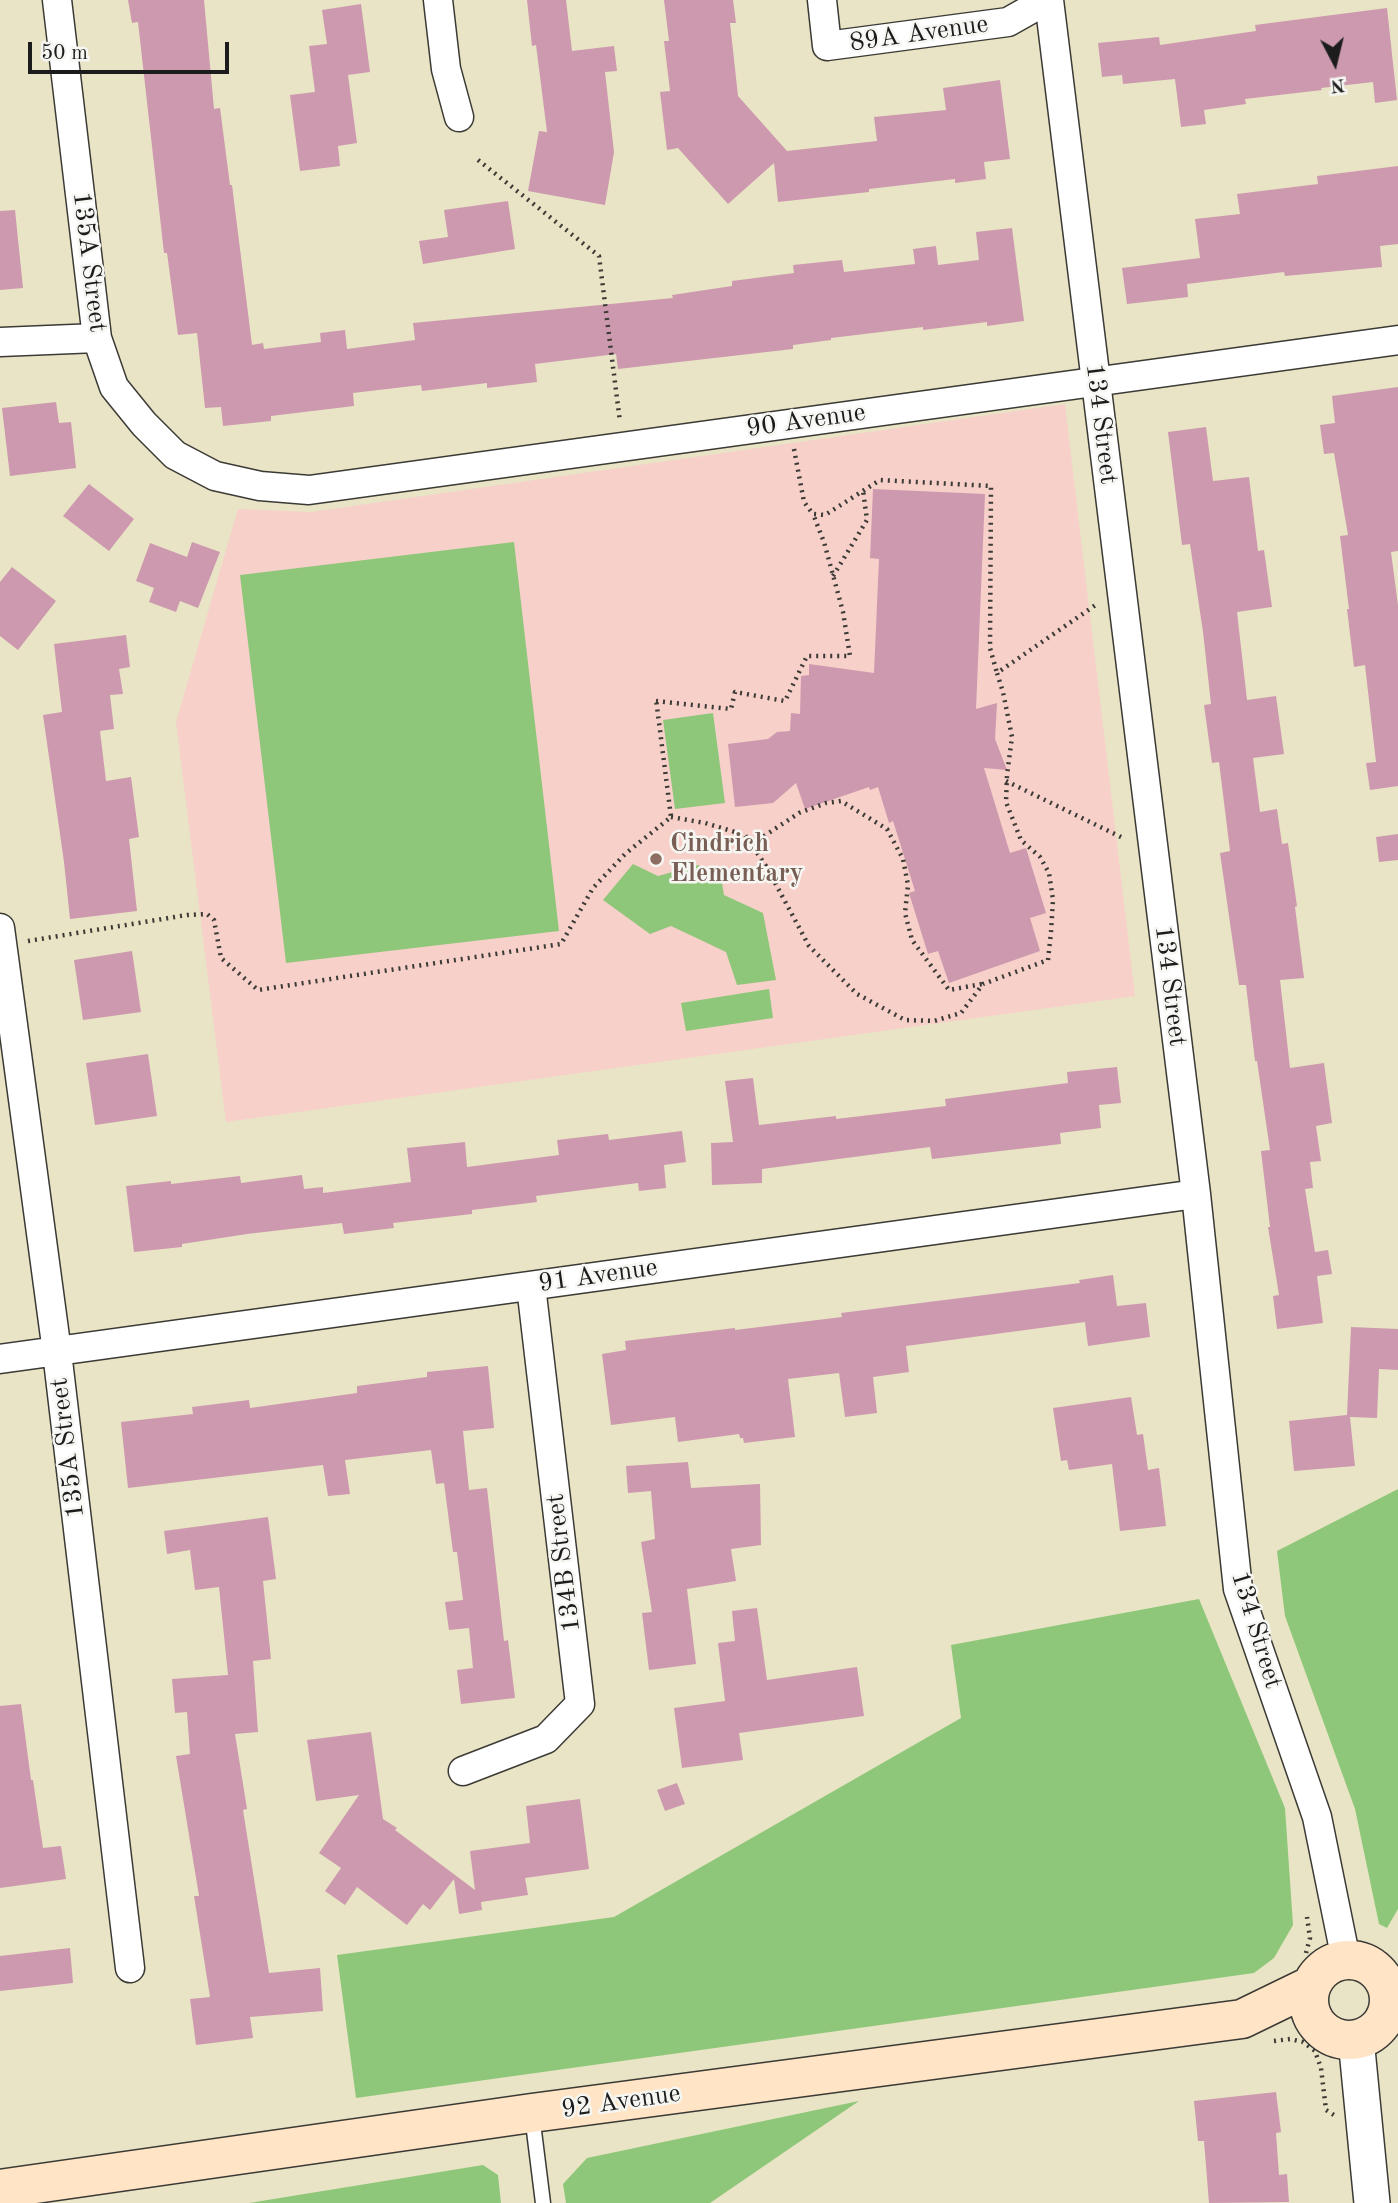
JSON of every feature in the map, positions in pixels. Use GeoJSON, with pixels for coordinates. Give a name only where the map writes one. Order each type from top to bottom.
{"type":"FeatureCollection","features":[{"type":"Feature","properties":{"kind":"main road"},"geometry":{"type":"LineString","coordinates":[[1330,1965],[1374,1972],[1384,1981],[1388,1995],[1388,2010],[1379,2024],[1340,2040],[1325,2033],[1314,2021],[1309,2006],[1312,1985],[1317,1975],[1330,1965]]}},
{"type":"Feature","properties":{"kind":"main road"},"geometry":{"type":"LineString","coordinates":[[1253,2031],[1259,2009],[1282,2001],[1312,1985]]}},
{"type":"Feature","properties":{"kind":"main road"},"geometry":{"type":"LineString","coordinates":[[1253,2031],[1261,2027],[1321,2028]]}},
{"type":"Feature","properties":{"kind":"main road","name":"92 Avenue"},"geometry":{"type":"LineString","coordinates":[[0,2189],[532,2113],[1253,2031]]}},
{"type":"Feature","properties":{"kind":"street","name":"135A Street"},"geometry":{"type":"LineString","coordinates":[[57,0],[97,338],[114,387],[144,424],[175,455],[215,476]]}},
{"type":"Feature","properties":{"kind":"street"},"geometry":{"type":"LineString","coordinates":[[438,0],[446,69],[458,117]]}},
{"type":"Feature","properties":{"kind":"street","name":"89A Avenue"},"geometry":{"type":"LineString","coordinates":[[822,0],[827,46],[1008,22],[1048,0]]}},
{"type":"Feature","properties":{"kind":"street","name":"134 Street"},"geometry":{"type":"LineString","coordinates":[[1048,0],[1196,1194],[1238,1589],[1374,1972]]}},
{"type":"Feature","properties":{"kind":"street"},"geometry":{"type":"LineString","coordinates":[[0,342],[97,338]]}},
{"type":"Feature","properties":{"kind":"street","name":"90 Avenue"},"geometry":{"type":"LineString","coordinates":[[215,476],[260,486],[309,490],[1398,341]]}},
{"type":"Feature","properties":{"kind":"street","name":"135A Street"},"geometry":{"type":"LineString","coordinates":[[0,928],[57,1352],[130,1968]]}},
{"type":"Feature","properties":{"kind":"street","name":"91 Avenue"},"geometry":{"type":"LineString","coordinates":[[0,1359],[1196,1194]]}},
{"type":"Feature","properties":{"kind":"street","name":"134B Street"},"geometry":{"type":"LineString","coordinates":[[463,1771],[546,1739],[580,1704],[531,1286]]}},
{"type":"Feature","properties":{"kind":"street"},"geometry":{"type":"LineString","coordinates":[[1372,2203],[1379,2024]]}},
{"type":"Feature","properties":{"kind":"lane"},"geometry":{"type":"LineString","coordinates":[[532,2113],[543,2203]]}},
{"type":"Feature","properties":{"kind":"path"},"geometry":{"type":"LineString","coordinates":[[478,160],[599,256],[620,423]]}},
{"type":"Feature","properties":{"kind":"path"},"geometry":{"type":"LineString","coordinates":[[671,817],[656,700],[731,709],[735,692],[785,701],[807,656],[850,656],[843,612],[824,542],[813,514],[804,502],[793,442]]}},
{"type":"Feature","properties":{"kind":"path"},"geometry":{"type":"LineString","coordinates":[[752,844],[799,813],[826,803],[841,801],[887,829],[903,859],[908,885],[905,913],[912,940],[949,990],[983,984],[1048,960],[1053,900],[1049,873],[1040,857],[1021,840],[1006,802],[1012,737],[990,648],[991,486],[880,480],[825,515],[813,514]]}},
{"type":"Feature","properties":{"kind":"path"},"geometry":{"type":"LineString","coordinates":[[833,577],[867,520],[863,490]]}},
{"type":"Feature","properties":{"kind":"path"},"geometry":{"type":"LineString","coordinates":[[997,673],[1097,604]]}},
{"type":"Feature","properties":{"kind":"path"},"geometry":{"type":"LineString","coordinates":[[1006,781],[1126,840]]}},
{"type":"Feature","properties":{"kind":"path"},"geometry":{"type":"LineString","coordinates":[[28,941],[207,914],[214,920],[221,958],[258,990],[561,944],[593,888],[625,854],[671,817],[705,823],[746,835],[809,946],[857,994],[905,1020],[934,1021],[961,1013],[983,984]]}},
{"type":"Feature","properties":{"kind":"path"},"geometry":{"type":"LineString","coordinates":[[1253,2031],[1303,2042],[1315,2051],[1321,2068],[1326,2110]]}},
{"type":"Feature","properties":{"kind":"shaded area","name":"Cindrich Elementary"},"geometry":{"type":"Polygon","coordinates":[[[1065,404],[1135,996],[226,1122],[176,722],[238,509],[311,512],[1065,404]]]}},
{"type":"Feature","properties":{"kind":"green space"},"geometry":{"type":"Polygon","coordinates":[[[514,542],[559,931],[286,963],[240,575],[514,542]]]}},
{"type":"Feature","properties":{"kind":"green space"},"geometry":{"type":"Polygon","coordinates":[[[713,713],[725,803],[675,809],[663,720],[713,713]]]}},
{"type":"Feature","properties":{"kind":"green space"},"geometry":{"type":"Polygon","coordinates":[[[633,864],[658,876],[698,865],[721,877],[724,895],[763,913],[776,980],[737,985],[726,952],[671,926],[650,934],[603,900],[633,864]]]}},
{"type":"Feature","properties":{"kind":"green space"},"geometry":{"type":"Polygon","coordinates":[[[769,989],[773,1018],[686,1031],[681,1003],[769,989]]]}},
{"type":"Feature","properties":{"kind":"green space"},"geometry":{"type":"Polygon","coordinates":[[[1398,1489],[1398,1909],[1387,1928],[1379,1924],[1355,1809],[1285,1616],[1277,1551],[1398,1489]]]}},
{"type":"Feature","properties":{"kind":"green space"},"geometry":{"type":"Polygon","coordinates":[[[1199,1599],[1285,1808],[1293,1925],[1274,1958],[1254,1973],[356,2098],[337,1955],[614,1917],[961,1718],[951,1645],[1199,1599]]]}},
{"type":"Feature","properties":{"kind":"green space"},"geometry":{"type":"Polygon","coordinates":[[[859,2101],[710,2203],[566,2203],[563,2184],[587,2158],[859,2101]]]}},
{"type":"Feature","properties":{"kind":"green space"},"geometry":{"type":"Polygon","coordinates":[[[483,2165],[498,2175],[501,2203],[249,2203],[483,2165]]]}},
{"type":"Feature","properties":{"kind":"building"},"geometry":{"type":"Polygon","coordinates":[[[128,0],[204,0],[214,109],[220,108],[252,345],[263,343],[264,349],[321,342],[320,333],[345,330],[347,349],[415,340],[413,323],[673,298],[672,295],[732,286],[732,281],[794,273],[793,265],[842,260],[844,272],[915,264],[913,249],[936,246],[938,265],[979,260],[976,232],[1012,228],[1024,321],[987,326],[987,322],[923,330],[923,327],[831,338],[793,345],[793,349],[618,369],[616,354],[535,364],[537,382],[487,388],[487,383],[422,391],[421,385],[353,393],[354,406],[271,416],[271,421],[223,426],[221,407],[205,408],[197,333],[178,335],[167,253],[164,253],[138,22],[132,23],[128,0]]]}},
{"type":"Feature","properties":{"kind":"building"},"geometry":{"type":"Polygon","coordinates":[[[527,0],[566,0],[572,51],[614,46],[617,71],[605,72],[614,152],[605,205],[528,191],[539,131],[547,132],[536,45],[532,46],[527,0]]]}},
{"type":"Feature","properties":{"kind":"building"},"geometry":{"type":"Polygon","coordinates":[[[664,0],[733,0],[736,23],[730,23],[738,96],[787,151],[877,141],[874,117],[946,110],[943,88],[1000,80],[1010,159],[984,162],[986,179],[955,183],[955,179],[778,202],[774,163],[728,204],[678,148],[667,150],[660,92],[670,91],[664,41],[669,41],[664,0]]]}},
{"type":"Feature","properties":{"kind":"building"},"geometry":{"type":"Polygon","coordinates":[[[361,4],[370,72],[348,75],[357,143],[338,146],[340,166],[300,171],[290,95],[315,92],[309,46],[327,44],[322,10],[361,4]]]}},
{"type":"Feature","properties":{"kind":"building"},"geometry":{"type":"Polygon","coordinates":[[[1387,8],[1397,100],[1375,103],[1373,82],[1321,88],[1322,90],[1245,99],[1246,104],[1204,110],[1206,124],[1181,127],[1175,79],[1123,84],[1122,75],[1102,77],[1098,43],[1159,37],[1160,45],[1256,31],[1255,25],[1387,8]]]}},
{"type":"Feature","properties":{"kind":"building"},"geometry":{"type":"Polygon","coordinates":[[[1398,166],[1398,244],[1380,246],[1382,267],[1285,276],[1284,272],[1187,284],[1188,297],[1127,304],[1122,268],[1200,258],[1195,219],[1240,214],[1237,194],[1318,184],[1317,176],[1398,166]]]}},
{"type":"Feature","properties":{"kind":"building"},"geometry":{"type":"Polygon","coordinates":[[[508,201],[515,249],[423,264],[419,241],[448,237],[444,210],[508,201]]]}},
{"type":"Feature","properties":{"kind":"building"},"geometry":{"type":"Polygon","coordinates":[[[15,210],[23,288],[0,290],[0,211],[15,210]]]}},
{"type":"Feature","properties":{"kind":"building"},"geometry":{"type":"Polygon","coordinates":[[[1398,387],[1398,551],[1391,552],[1398,605],[1398,786],[1370,790],[1366,763],[1376,762],[1365,665],[1354,667],[1340,536],[1348,535],[1334,453],[1324,454],[1320,425],[1335,423],[1332,396],[1398,387]]]}},
{"type":"Feature","properties":{"kind":"building"},"geometry":{"type":"Polygon","coordinates":[[[56,402],[59,423],[71,422],[76,468],[10,476],[2,408],[56,402]]]}},
{"type":"Feature","properties":{"kind":"building"},"geometry":{"type":"Polygon","coordinates":[[[1206,427],[1213,481],[1249,477],[1258,551],[1264,550],[1272,607],[1237,612],[1247,700],[1276,696],[1284,754],[1253,758],[1260,812],[1277,809],[1282,844],[1288,843],[1297,906],[1304,978],[1280,980],[1290,1068],[1324,1063],[1332,1123],[1316,1126],[1321,1161],[1310,1162],[1313,1188],[1305,1189],[1315,1252],[1328,1250],[1332,1274],[1317,1276],[1323,1323],[1277,1329],[1273,1296],[1279,1295],[1268,1227],[1261,1151],[1270,1150],[1246,985],[1239,985],[1220,853],[1230,851],[1219,762],[1212,763],[1204,705],[1211,704],[1203,632],[1190,544],[1182,545],[1168,432],[1206,427]]]}},
{"type":"Feature","properties":{"kind":"building"},"geometry":{"type":"Polygon","coordinates":[[[89,484],[134,519],[109,551],[63,516],[89,484]]]}},
{"type":"Feature","properties":{"kind":"building"},"geometry":{"type":"Polygon","coordinates":[[[873,489],[985,494],[976,709],[997,703],[995,739],[1007,770],[984,768],[1010,853],[1026,848],[1046,913],[1030,918],[1040,951],[949,983],[938,951],[928,954],[909,893],[915,891],[893,821],[889,823],[878,787],[870,790],[869,787],[805,809],[796,783],[773,803],[735,807],[728,744],[768,739],[777,732],[790,731],[791,713],[800,714],[801,676],[809,675],[809,664],[874,673],[879,559],[870,558],[873,489]]]}},
{"type":"Feature","properties":{"kind":"building"},"geometry":{"type":"Polygon","coordinates":[[[192,542],[220,552],[198,608],[180,601],[176,612],[149,602],[154,588],[136,581],[150,543],[187,557],[192,542]]]}},
{"type":"Feature","properties":{"kind":"building"},"geometry":{"type":"Polygon","coordinates":[[[12,567],[56,601],[18,650],[0,636],[0,582],[12,567]]]}},
{"type":"Feature","properties":{"kind":"building"},"geometry":{"type":"Polygon","coordinates":[[[126,635],[130,667],[119,669],[123,694],[110,695],[114,729],[100,731],[106,781],[131,777],[139,837],[129,839],[137,911],[70,919],[43,715],[62,712],[54,644],[126,635]]]}},
{"type":"Feature","properties":{"kind":"building"},"geometry":{"type":"Polygon","coordinates":[[[1398,834],[1398,860],[1379,862],[1376,837],[1398,834]]]}},
{"type":"Feature","properties":{"kind":"building"},"geometry":{"type":"Polygon","coordinates":[[[132,951],[141,1012],[83,1020],[74,960],[132,951]]]}},
{"type":"Feature","properties":{"kind":"building"},"geometry":{"type":"Polygon","coordinates":[[[148,1054],[157,1116],[95,1125],[86,1063],[148,1054]]]}},
{"type":"Feature","properties":{"kind":"building"},"geometry":{"type":"Polygon","coordinates":[[[1117,1067],[1121,1103],[1099,1105],[1101,1128],[1060,1133],[1061,1144],[932,1159],[930,1147],[762,1169],[762,1183],[712,1185],[711,1143],[733,1142],[725,1081],[753,1078],[759,1125],[946,1106],[945,1099],[1068,1083],[1067,1072],[1117,1067]]]}},
{"type":"Feature","properties":{"kind":"building"},"geometry":{"type":"Polygon","coordinates":[[[682,1131],[686,1162],[664,1165],[666,1188],[639,1191],[638,1183],[536,1196],[537,1202],[472,1210],[472,1214],[393,1223],[394,1228],[344,1234],[342,1223],[247,1234],[182,1244],[182,1247],[134,1252],[126,1186],[240,1176],[241,1183],[302,1175],[304,1189],[323,1187],[323,1193],[411,1182],[407,1148],[465,1142],[467,1167],[559,1155],[557,1140],[608,1134],[609,1140],[682,1131]]]}},
{"type":"Feature","properties":{"kind":"building"},"geometry":{"type":"Polygon","coordinates":[[[1113,1275],[1117,1306],[1146,1303],[1150,1337],[1088,1346],[1085,1322],[906,1346],[909,1372],[873,1377],[877,1413],[845,1417],[839,1373],[788,1379],[795,1437],[744,1443],[739,1434],[678,1442],[675,1417],[611,1425],[602,1354],[626,1350],[625,1341],[842,1317],[841,1313],[1080,1283],[1079,1280],[1113,1275]]]}},
{"type":"Feature","properties":{"kind":"building"},"geometry":{"type":"Polygon","coordinates":[[[1351,1327],[1398,1329],[1398,1370],[1379,1369],[1377,1418],[1350,1417],[1355,1466],[1294,1471],[1289,1421],[1347,1415],[1351,1327]]]}},
{"type":"Feature","properties":{"kind":"building"},"geometry":{"type":"Polygon","coordinates":[[[488,1366],[494,1428],[463,1431],[469,1490],[487,1488],[504,1641],[508,1640],[515,1698],[461,1704],[457,1670],[473,1668],[469,1628],[449,1630],[445,1602],[463,1600],[457,1552],[453,1552],[444,1483],[436,1484],[431,1450],[345,1460],[350,1494],[328,1496],[323,1465],[128,1488],[121,1422],[193,1414],[192,1407],[249,1400],[250,1408],[357,1393],[357,1386],[427,1377],[427,1372],[488,1366]]]}},
{"type":"Feature","properties":{"kind":"building"},"geometry":{"type":"Polygon","coordinates":[[[1131,1397],[1137,1435],[1143,1434],[1148,1470],[1159,1468],[1166,1526],[1120,1531],[1112,1464],[1069,1470],[1067,1460],[1061,1461],[1053,1408],[1131,1397]]]}},
{"type":"Feature","properties":{"kind":"building"},"geometry":{"type":"Polygon","coordinates":[[[688,1462],[691,1488],[760,1484],[761,1545],[731,1549],[736,1581],[687,1589],[696,1664],[649,1670],[642,1613],[652,1612],[641,1542],[655,1539],[651,1491],[628,1493],[626,1466],[688,1462]]]}},
{"type":"Feature","properties":{"kind":"building"},"geometry":{"type":"Polygon","coordinates":[[[268,1517],[276,1579],[263,1581],[271,1659],[253,1661],[258,1732],[235,1734],[247,1809],[243,1810],[269,1973],[320,1968],[323,2011],[250,2017],[253,2038],[196,2045],[190,1999],[210,1997],[194,1896],[199,1896],[176,1756],[190,1754],[187,1712],[175,1713],[172,1679],[228,1675],[219,1587],[195,1590],[190,1550],[167,1554],[164,1531],[268,1517]]]}},
{"type":"Feature","properties":{"kind":"building"},"geometry":{"type":"Polygon","coordinates":[[[757,1608],[767,1680],[857,1667],[864,1716],[739,1733],[743,1760],[682,1768],[674,1708],[725,1701],[718,1643],[735,1641],[732,1611],[757,1608]]]}},
{"type":"Feature","properties":{"kind":"building"},"geometry":{"type":"Polygon","coordinates":[[[21,1704],[43,1848],[61,1846],[66,1879],[0,1888],[0,1706],[21,1704]]]}},
{"type":"Feature","properties":{"kind":"building"},"geometry":{"type":"Polygon","coordinates":[[[371,1732],[383,1819],[475,1890],[470,1851],[530,1843],[526,1806],[580,1799],[589,1869],[525,1878],[528,1895],[481,1902],[482,1910],[459,1914],[454,1879],[430,1910],[423,1904],[407,1925],[357,1887],[345,1905],[325,1891],[341,1868],[319,1853],[359,1795],[316,1801],[307,1740],[371,1732]]]}},
{"type":"Feature","properties":{"kind":"building"},"geometry":{"type":"Polygon","coordinates":[[[677,1783],[685,1804],[665,1811],[657,1790],[677,1783]]]}},
{"type":"Feature","properties":{"kind":"building"},"geometry":{"type":"Polygon","coordinates":[[[70,1948],[73,1983],[0,1991],[0,1956],[70,1948]]]}},
{"type":"Feature","properties":{"kind":"building"},"geometry":{"type":"Polygon","coordinates":[[[1276,2092],[1281,2132],[1276,2133],[1279,2175],[1287,2174],[1289,2202],[1209,2203],[1204,2141],[1198,2141],[1194,2101],[1276,2092]]]}},
{"type":"Feature","properties":{"kind":"place","name":"Cindrich Elementary"},"geometry":{"type":"Point","coordinates":[656,859]}}]}
